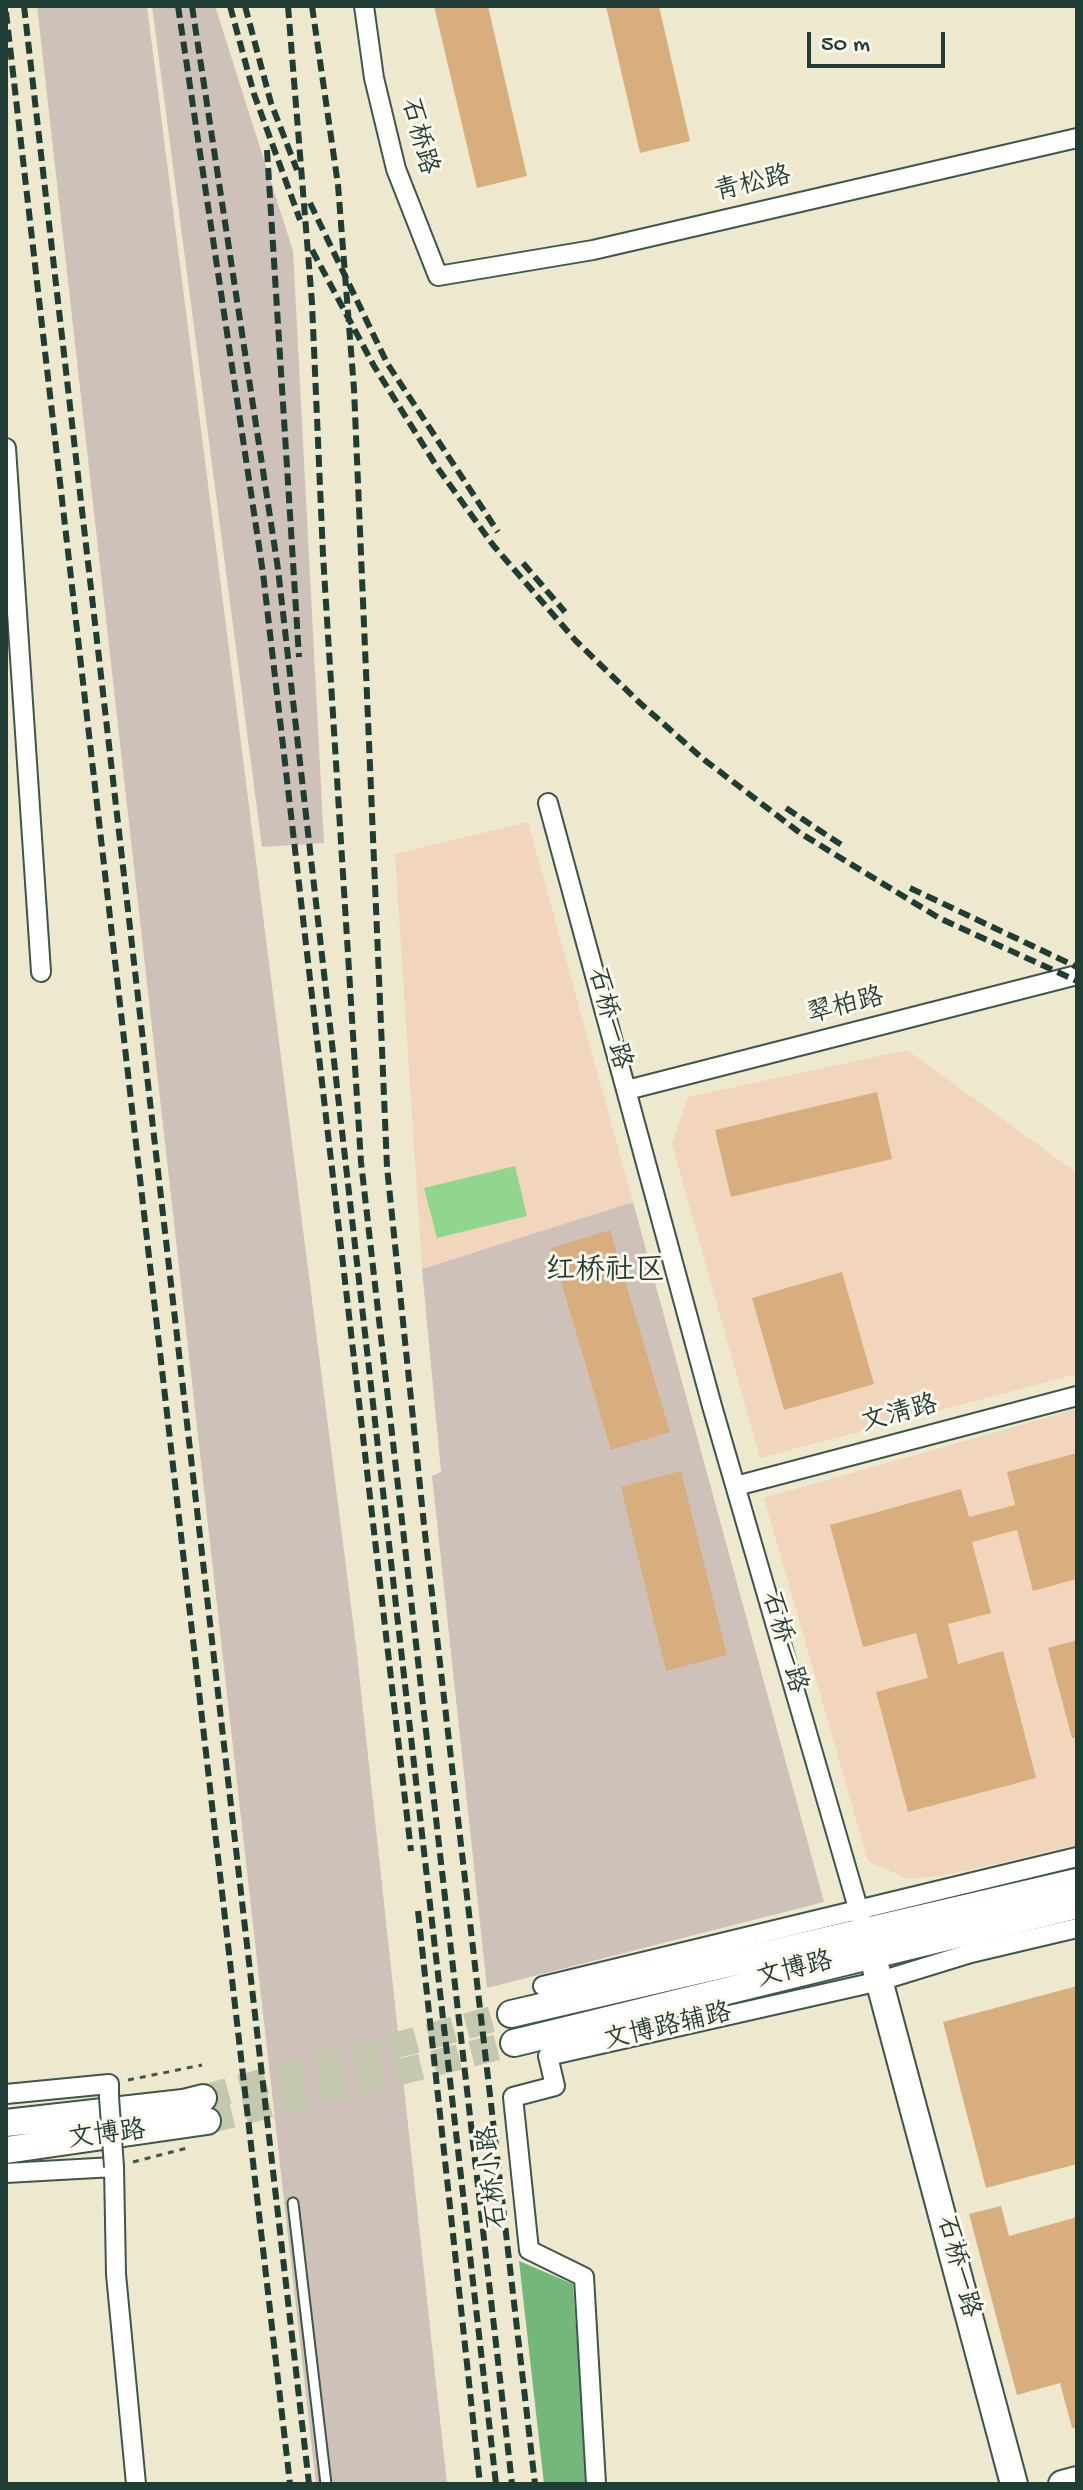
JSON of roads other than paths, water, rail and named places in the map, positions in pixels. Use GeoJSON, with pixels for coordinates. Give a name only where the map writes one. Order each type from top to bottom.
{"type":"FeatureCollection","features":[{"type":"Feature","properties":{"kind":"main road","name":"文博路"},"geometry":{"type":"LineString","coordinates":[[514,2043],[865,1931],[1077,1882]]}},
{"type":"Feature","properties":{"kind":"main road","name":"文博路"},"geometry":{"type":"LineString","coordinates":[[865,1931],[1077,1905]]}},
{"type":"Feature","properties":{"kind":"main road","name":"石桥一路"},"geometry":{"type":"LineString","coordinates":[[865,1931],[1014,2484]]}},
{"type":"Feature","properties":{"kind":"main road"},"geometry":{"type":"LineString","coordinates":[[511,2014],[865,1931]]}},
{"type":"Feature","properties":{"kind":"main road","name":"文博路"},"geometry":{"type":"LineString","coordinates":[[6,2123],[205,2109],[180,2128],[6,2150]]}},
{"type":"Feature","properties":{"kind":"main road"},"geometry":{"type":"LineString","coordinates":[[1062,2484],[1077,2480]]}},
{"type":"Feature","properties":{"kind":"street","name":"石桥路"},"geometry":{"type":"LineString","coordinates":[[364,6],[374,78],[396,169],[438,276]]}},
{"type":"Feature","properties":{"kind":"street","name":"青松路"},"geometry":{"type":"LineString","coordinates":[[438,276],[593,250],[1077,138]]}},
{"type":"Feature","properties":{"kind":"street"},"geometry":{"type":"LineString","coordinates":[[6,448],[41,972]]}},
{"type":"Feature","properties":{"kind":"street","name":"石桥一路"},"geometry":{"type":"LineString","coordinates":[[548,803],[736,1486],[865,1931]]}},
{"type":"Feature","properties":{"kind":"street","name":"翠柏路"},"geometry":{"type":"LineString","coordinates":[[627,1090],[1077,975]]}},
{"type":"Feature","properties":{"kind":"street","name":"文清路"},"geometry":{"type":"LineString","coordinates":[[736,1486],[1077,1396]]}},
{"type":"Feature","properties":{"kind":"street"},"geometry":{"type":"LineString","coordinates":[[543,1986],[865,1931],[1077,1857]]}},
{"type":"Feature","properties":{"kind":"street","name":"文博路辅路"},"geometry":{"type":"LineString","coordinates":[[548,2056],[880,1981],[971,1953],[1077,1928]]}},
{"type":"Feature","properties":{"kind":"street","name":"石桥小路"},"geometry":{"type":"LineString","coordinates":[[548,2056],[555,2086],[513,2097],[529,2250],[584,2277],[596,2484]]}},
{"type":"Feature","properties":{"kind":"street"},"geometry":{"type":"LineString","coordinates":[[6,2094],[109,2090],[116,2274],[136,2484]]}},
{"type":"Feature","properties":{"kind":"street"},"geometry":{"type":"LineString","coordinates":[[6,2173],[114,2167]]}},
{"type":"Feature","properties":{"kind":"lane"},"geometry":{"type":"LineString","coordinates":[[293,2203],[326,2484]]}},
{"type":"Feature","properties":{"kind":"tunnel"},"geometry":{"type":"LineString","coordinates":[[203,2098],[511,2014]]}},
{"type":"Feature","properties":{"kind":"tunnel"},"geometry":{"type":"LineString","coordinates":[[207,2121],[514,2043]]}},
{"type":"Feature","properties":{"kind":"railway"},"geometry":{"type":"LineString","coordinates":[[24,6],[309,2484]]}},
{"type":"Feature","properties":{"kind":"railway"},"geometry":{"type":"LineString","coordinates":[[178,6],[263,573],[411,1851]]}},
{"type":"Feature","properties":{"kind":"railway"},"geometry":{"type":"LineString","coordinates":[[192,6],[278,569],[496,2484]]}},
{"type":"Feature","properties":{"kind":"railway"},"geometry":{"type":"LineString","coordinates":[[230,6],[254,94],[300,220]]}},
{"type":"Feature","properties":{"kind":"railway"},"geometry":{"type":"LineString","coordinates":[[245,6],[271,103],[297,170]]}},
{"type":"Feature","properties":{"kind":"railway"},"geometry":{"type":"LineString","coordinates":[[288,6],[312,303],[323,555],[361,1162],[512,2484]]}},
{"type":"Feature","properties":{"kind":"railway"},"geometry":{"type":"LineString","coordinates":[[312,6],[338,185],[354,389],[387,1167],[424,1525],[535,2484]]}},
{"type":"Feature","properties":{"kind":"railway"},"geometry":{"type":"LineString","coordinates":[[6,12],[290,2484]]}},
{"type":"Feature","properties":{"kind":"railway"},"geometry":{"type":"LineString","coordinates":[[267,150],[299,657]]}},
{"type":"Feature","properties":{"kind":"railway"},"geometry":{"type":"LineString","coordinates":[[310,203],[387,363],[498,532]]}},
{"type":"Feature","properties":{"kind":"railway"},"geometry":{"type":"LineString","coordinates":[[312,250],[374,366],[437,467],[493,545],[576,641],[640,703],[702,758],[800,833],[939,918],[1077,981]]}},
{"type":"Feature","properties":{"kind":"railway"},"geometry":{"type":"LineString","coordinates":[[523,563],[565,612]]}},
{"type":"Feature","properties":{"kind":"railway"},"geometry":{"type":"LineString","coordinates":[[786,808],[843,846]]}},
{"type":"Feature","properties":{"kind":"railway"},"geometry":{"type":"LineString","coordinates":[[910,888],[1077,967]]}},
{"type":"Feature","properties":{"kind":"railway"},"geometry":{"type":"LineString","coordinates":[[418,1911],[480,2484]]}},
{"type":"Feature","properties":{"kind":"district","name":"红桥社区"},"geometry":{"type":"Point","coordinates":[605,1273]}}]}
